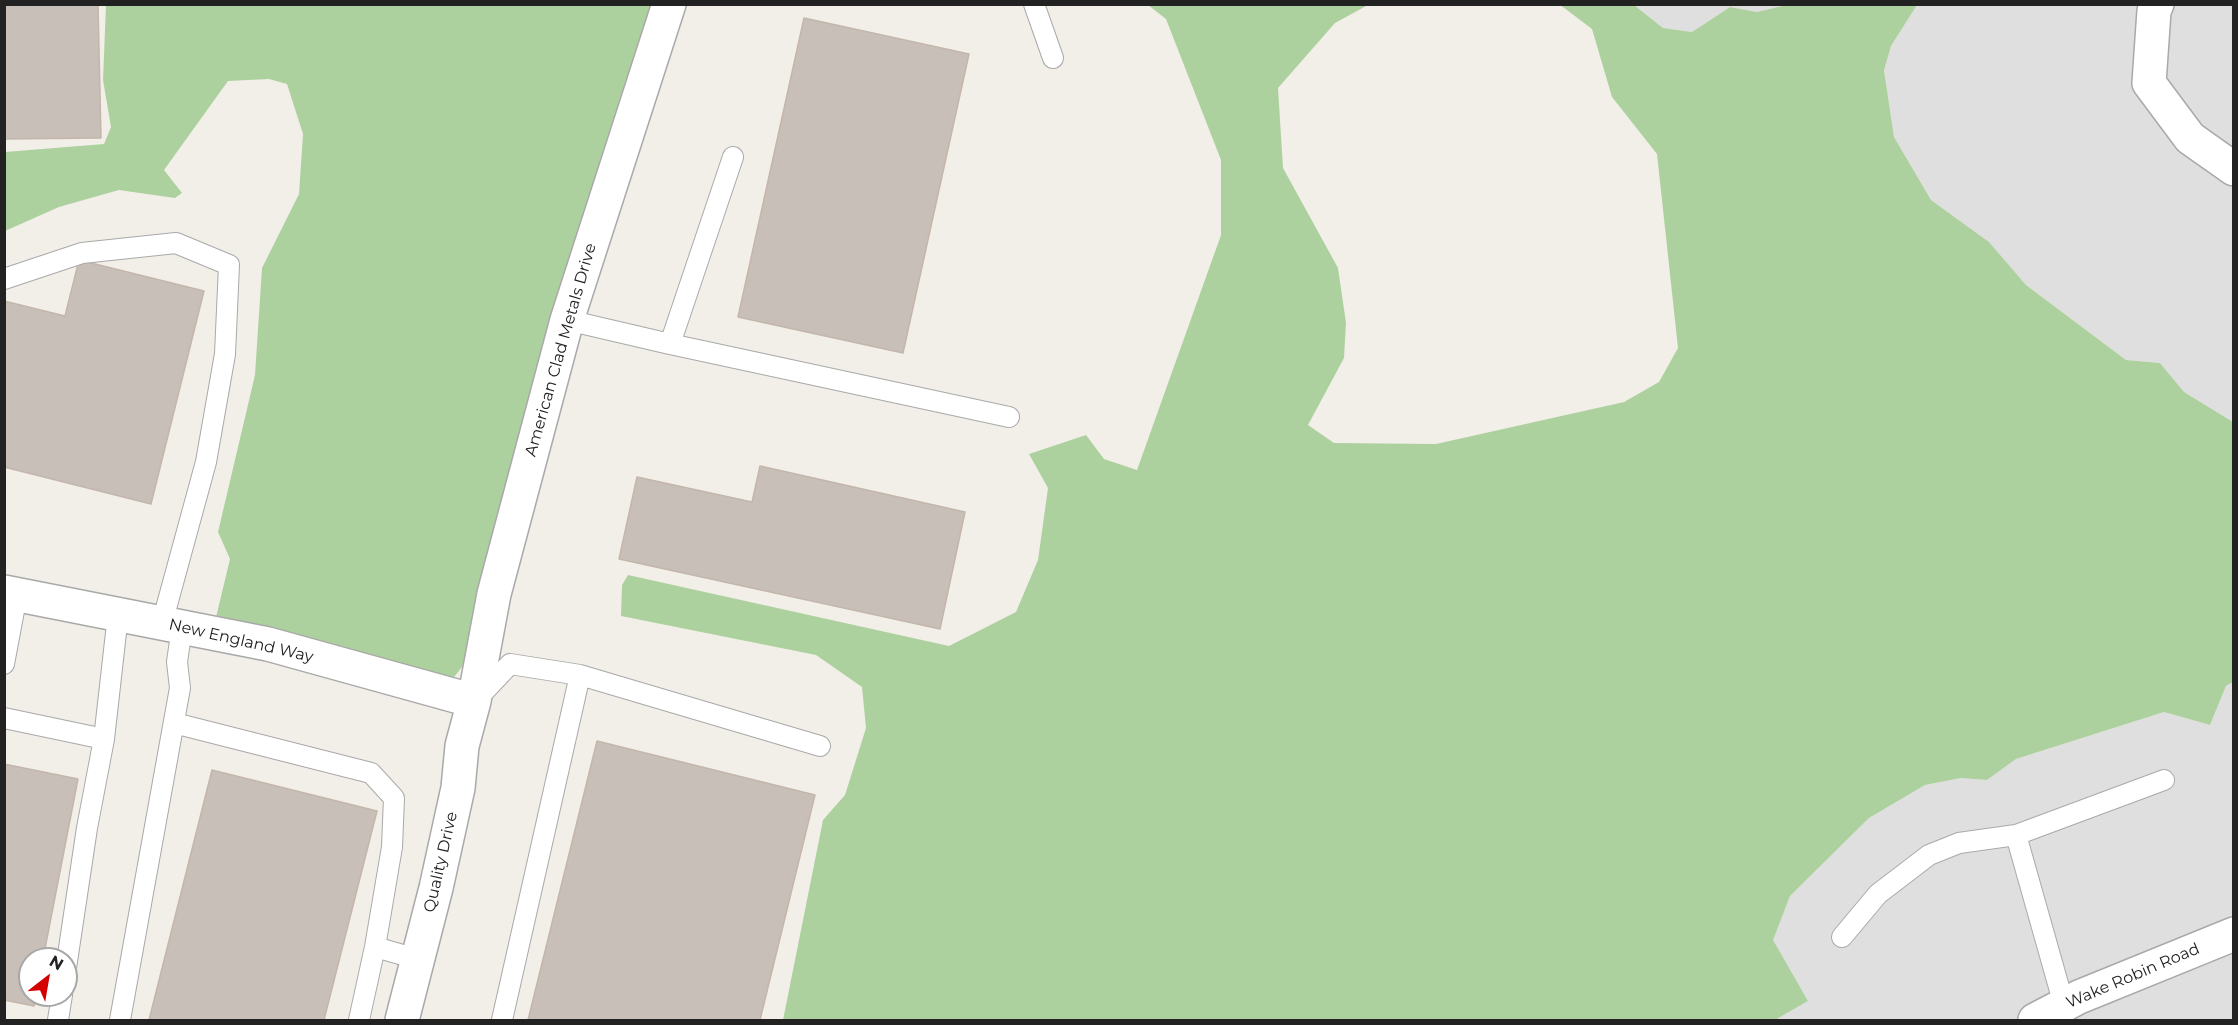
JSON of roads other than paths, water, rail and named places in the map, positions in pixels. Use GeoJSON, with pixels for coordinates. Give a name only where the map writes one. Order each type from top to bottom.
{"type":"FeatureCollection","features":[{"type":"Feature","properties":{"kind":"street","name":"American Clad Metals Drive"},"geometry":{"type":"LineString","coordinates":[[474,701],[494,594],[567,320],[669,4]]}},
{"type":"Feature","properties":{"kind":"street"},"geometry":{"type":"LineString","coordinates":[[2154,5],[2149,82],[2190,138],[2234,170]]}},
{"type":"Feature","properties":{"kind":"street","name":"New England Way"},"geometry":{"type":"LineString","coordinates":[[11,594],[268,644],[474,701]]}},
{"type":"Feature","properties":{"kind":"street","name":"Quality Drive"},"geometry":{"type":"LineString","coordinates":[[402,1020],[456,799],[462,746],[474,701]]}},
{"type":"Feature","properties":{"kind":"street","name":"Wake Robin Road"},"geometry":{"type":"LineString","coordinates":[[2035,1020],[2066,1012],[2234,934]]}},
{"type":"Feature","properties":{"kind":"lane"},"geometry":{"type":"LineString","coordinates":[[1034,4],[1053,58]]}},
{"type":"Feature","properties":{"kind":"lane"},"geometry":{"type":"LineString","coordinates":[[670,344],[733,157]]}},
{"type":"Feature","properties":{"kind":"lane"},"geometry":{"type":"LineString","coordinates":[[4,279],[82,252],[176,243],[229,265],[225,354],[206,462],[172,625],[180,688],[120,1020]]}},
{"type":"Feature","properties":{"kind":"lane"},"geometry":{"type":"LineString","coordinates":[[567,320],[1010,417]]}},
{"type":"Feature","properties":{"kind":"lane"},"geometry":{"type":"LineString","coordinates":[[4,664],[11,594]]}},
{"type":"Feature","properties":{"kind":"lane"},"geometry":{"type":"LineString","coordinates":[[69,947],[87,828],[104,739],[118,615]]}},
{"type":"Feature","properties":{"kind":"lane"},"geometry":{"type":"LineString","coordinates":[[474,701],[510,664],[580,675],[819,746]]}},
{"type":"Feature","properties":{"kind":"lane"},"geometry":{"type":"LineString","coordinates":[[502,1020],[580,675]]}},
{"type":"Feature","properties":{"kind":"lane"},"geometry":{"type":"LineString","coordinates":[[4,718],[104,739]]}},
{"type":"Feature","properties":{"kind":"lane"},"geometry":{"type":"LineString","coordinates":[[174,723],[371,773],[394,798],[392,847],[375,947],[358,1020]]}},
{"type":"Feature","properties":{"kind":"lane"},"geometry":{"type":"LineString","coordinates":[[1842,937],[1878,894],[1929,855],[1959,843],[2016,836],[2164,780]]}},
{"type":"Feature","properties":{"kind":"lane"},"geometry":{"type":"LineString","coordinates":[[2016,836],[2066,1012]]}},
{"type":"Feature","properties":{"kind":"lane"},"geometry":{"type":"LineString","coordinates":[[375,947],[417,959]]}}]}
